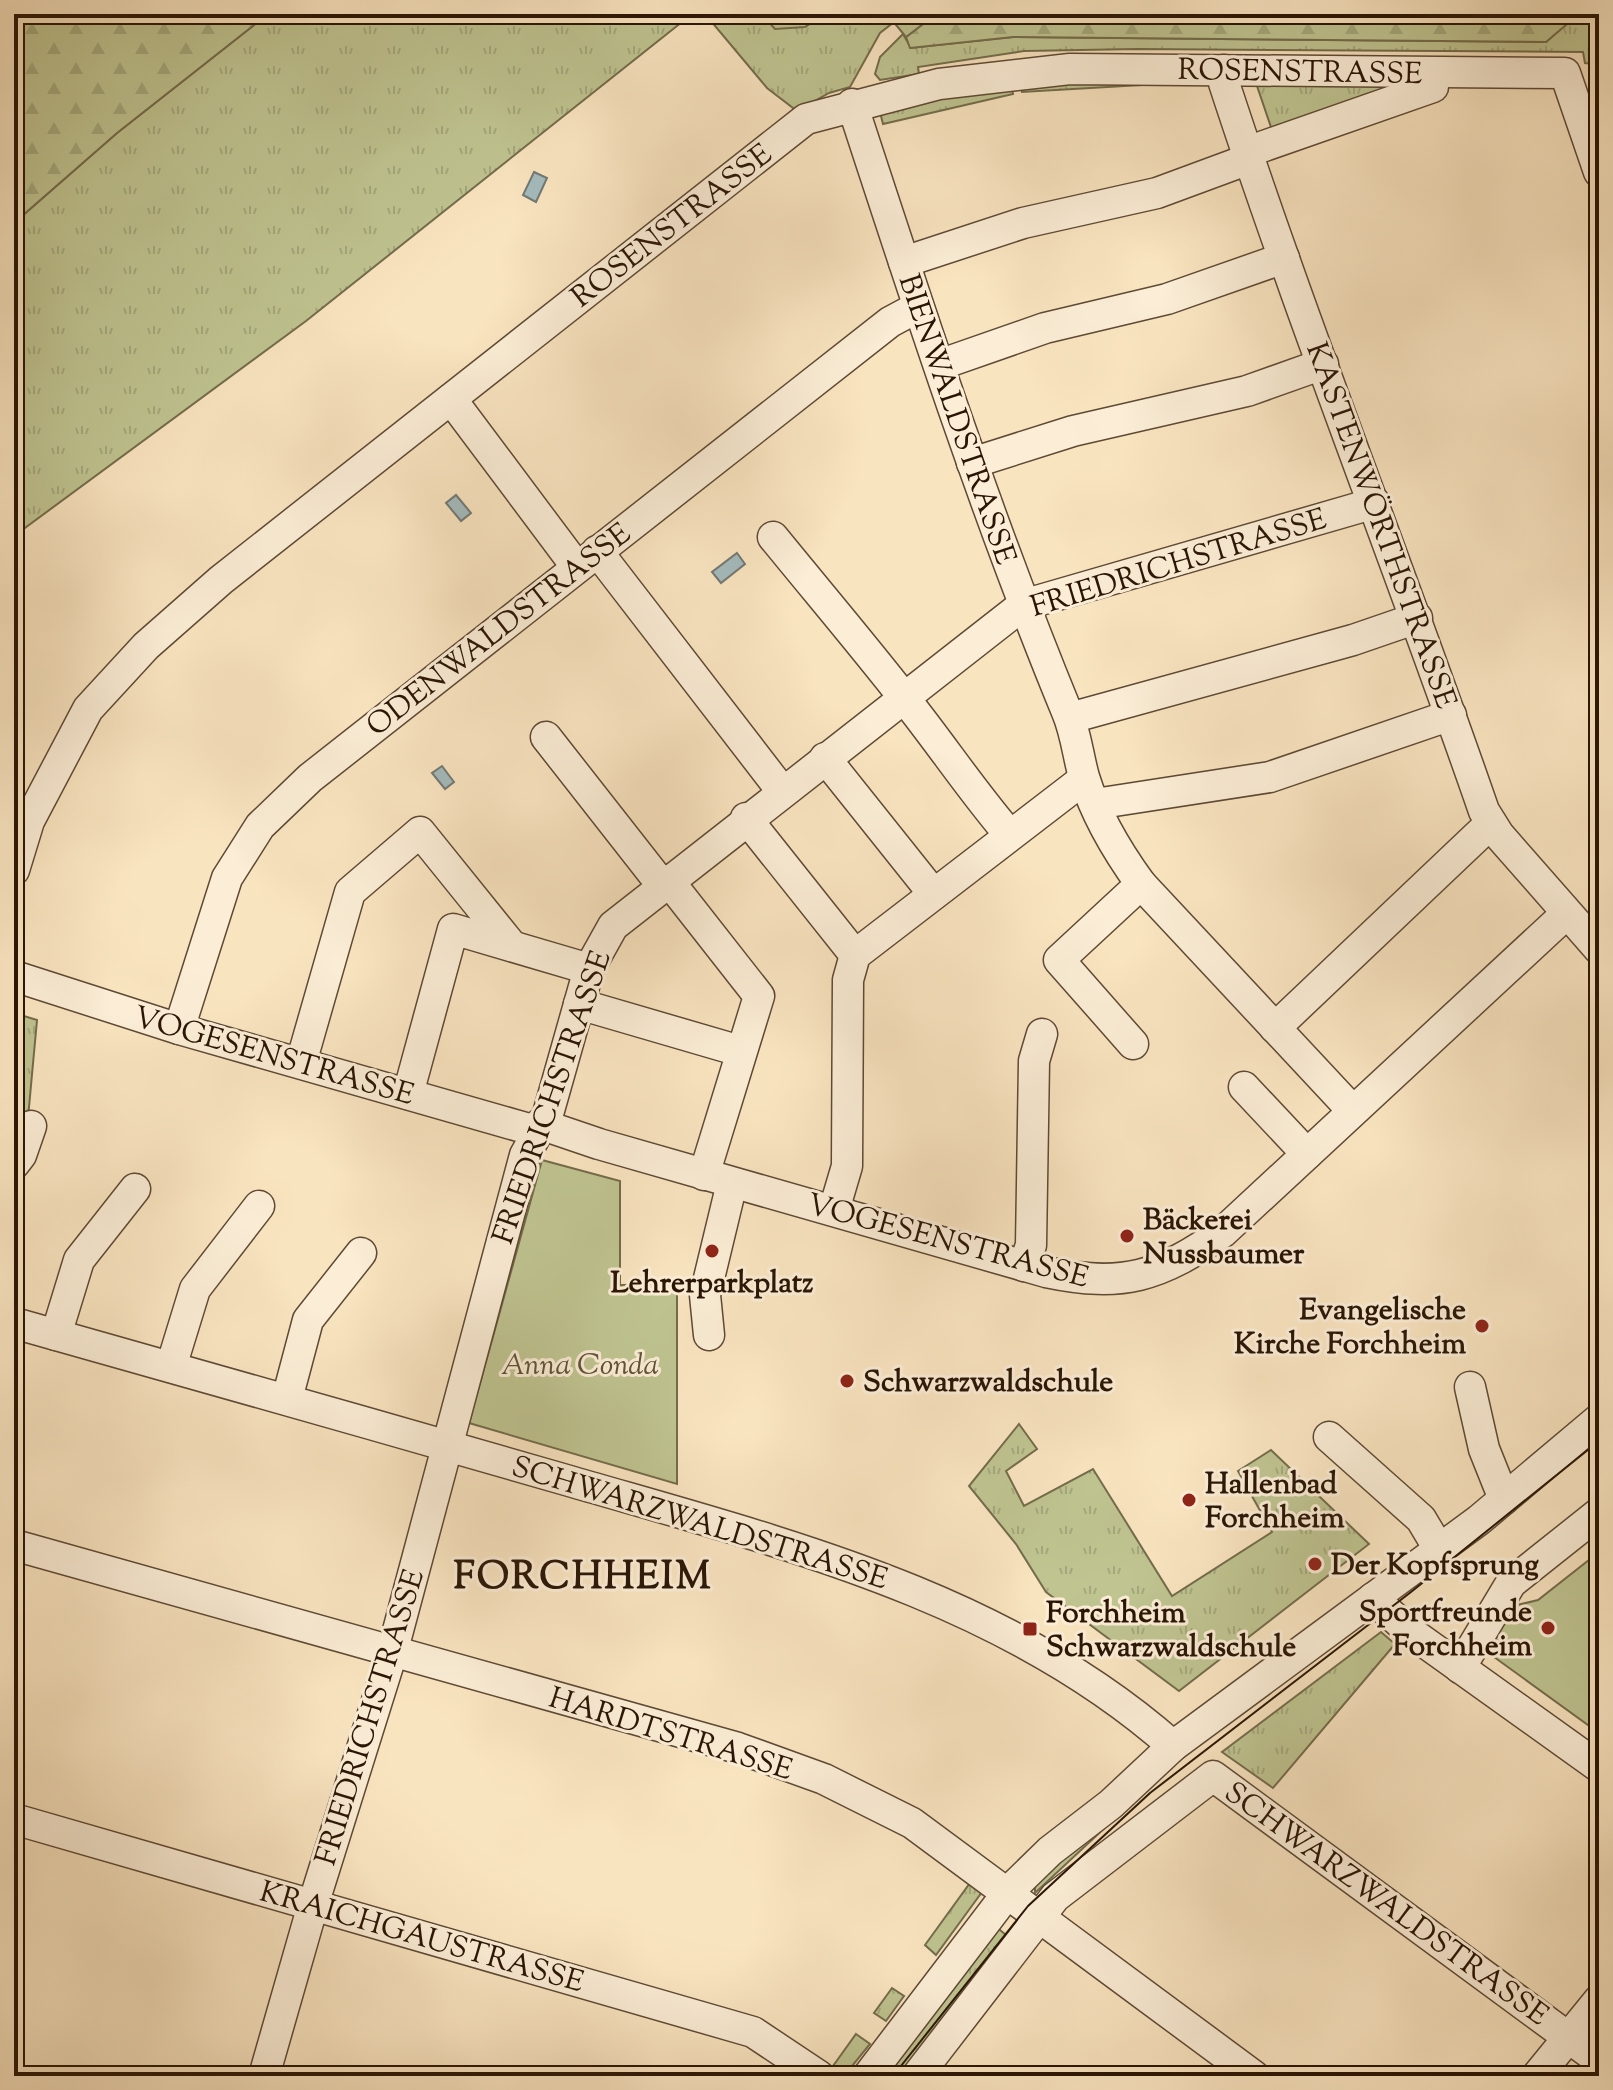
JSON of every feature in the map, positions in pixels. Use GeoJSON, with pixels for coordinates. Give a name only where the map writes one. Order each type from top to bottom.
{"type":"FeatureCollection","features":[{"type":"Feature","properties":{"kind":"street","name":"KASTENWÖRTHSTRASSE"},"geometry":{"type":"LineString","coordinates":[[1224,70],[1224,83],[1284,258],[1491,823],[1599,949]]}},
{"type":"Feature","properties":{"kind":"street","name":"ROSENSTRASSE"},"geometry":{"type":"LineString","coordinates":[[14,870],[29,821],[88,709],[146,646],[221,580],[806,119],[852,104],[939,84],[1023,72],[1565,73],[1599,171]]}},
{"type":"Feature","properties":{"kind":"street"},"geometry":{"type":"LineString","coordinates":[[904,262],[1023,223],[1157,193],[1433,87],[1433,73]]}},
{"type":"Feature","properties":{"kind":"street","name":"BIENWALDSTRASSE"},"geometry":{"type":"LineString","coordinates":[[852,104],[972,463],[1023,605],[1070,718],[1090,791],[1114,847],[1141,884],[1353,1111]]}},
{"type":"Feature","properties":{"kind":"street"},"geometry":{"type":"LineString","coordinates":[[939,365],[1045,328],[1167,299],[1284,258]]}},
{"type":"Feature","properties":{"kind":"street","name":"ODENWALDSTRASSE"},"geometry":{"type":"LineString","coordinates":[[179,1029],[227,878],[260,826],[310,778],[587,558],[890,322],[918,307]]}},
{"type":"Feature","properties":{"kind":"street"},"geometry":{"type":"LineString","coordinates":[[972,463],[1073,431],[1247,391],[1323,364]]}},
{"type":"Feature","properties":{"kind":"street"},"geometry":{"type":"LineString","coordinates":[[451,399],[782,791]]}},
{"type":"Feature","properties":{"kind":"street","name":"FRIEDRICHSTRASSE"},"geometry":{"type":"LineString","coordinates":[[264,2076],[313,1905],[392,1653],[525,1155],[548,1114],[589,969],[613,926],[746,818],[1023,605],[1375,503]]}},
{"type":"Feature","properties":{"kind":"street"},"geometry":{"type":"LineString","coordinates":[[773,537],[904,697],[948,754],[963,780],[1009,834]]}},
{"type":"Feature","properties":{"kind":"street"},"geometry":{"type":"LineString","coordinates":[[1070,718],[1353,640],[1417,618]]}},
{"type":"Feature","properties":{"kind":"street"},"geometry":{"type":"LineString","coordinates":[[834,1210],[847,1166],[848,980],[855,955],[932,892],[1009,834],[1090,791],[1270,777],[1451,715]]}},
{"type":"Feature","properties":{"kind":"street"},"geometry":{"type":"LineString","coordinates":[[546,737],[759,996],[740,1051],[718,1179],[705,1295],[709,1335]]}},
{"type":"Feature","properties":{"kind":"street"},"geometry":{"type":"LineString","coordinates":[[825,758],[932,892]]}},
{"type":"Feature","properties":{"kind":"street"},"geometry":{"type":"LineString","coordinates":[[746,818],[855,955]]}},
{"type":"Feature","properties":{"kind":"street"},"geometry":{"type":"LineString","coordinates":[[1275,1028],[1491,823]]}},
{"type":"Feature","properties":{"kind":"street"},"geometry":{"type":"LineString","coordinates":[[301,1063],[350,892],[420,832],[512,946]]}},
{"type":"Feature","properties":{"kind":"street"},"geometry":{"type":"LineString","coordinates":[[1133,1044],[1059,960],[1141,884]]}},
{"type":"Feature","properties":{"kind":"street","name":"VOGESENSTRASSE"},"geometry":{"type":"LineString","coordinates":[[14,976],[179,1029],[408,1094],[834,1210],[1024,1266],[1101,1281],[1118,1280],[1174,1263],[1223,1232],[1566,914]]}},
{"type":"Feature","properties":{"kind":"street"},"geometry":{"type":"LineString","coordinates":[[408,1094],[453,929],[589,969]]}},
{"type":"Feature","properties":{"kind":"street"},"geometry":{"type":"LineString","coordinates":[[579,1004],[740,1051]]}},
{"type":"Feature","properties":{"kind":"street"},"geometry":{"type":"LineString","coordinates":[[1024,1266],[1031,1245],[1034,1061],[1042,1034]]}},
{"type":"Feature","properties":{"kind":"street"},"geometry":{"type":"LineString","coordinates":[[1244,1087],[1307,1154]]}},
{"type":"Feature","properties":{"kind":"street"},"geometry":{"type":"LineString","coordinates":[[14,1164],[21,1155],[31,1126]]}},
{"type":"Feature","properties":{"kind":"street"},"geometry":{"type":"LineString","coordinates":[[56,1335],[79,1260],[135,1189]]}},
{"type":"Feature","properties":{"kind":"street"},"geometry":{"type":"LineString","coordinates":[[171,1367],[195,1289],[259,1206]]}},
{"type":"Feature","properties":{"kind":"street"},"geometry":{"type":"LineString","coordinates":[[287,1399],[308,1320],[361,1253]]}},
{"type":"Feature","properties":{"kind":"street","name":"SCHWARZWALDSTRASSE"},"geometry":{"type":"LineString","coordinates":[[14,1323],[446,1445],[875,1573],[1004,1633],[1086,1679],[1173,1746]]}},
{"type":"Feature","properties":{"kind":"street"},"geometry":{"type":"LineString","coordinates":[[1470,1387],[1484,1449],[1504,1499]]}},
{"type":"Feature","properties":{"kind":"street"},"geometry":{"type":"LineString","coordinates":[[868,2076],[1009,1891],[1050,1851],[1111,1804],[1173,1746],[1504,1499],[1533,1459],[1599,1419]]}},
{"type":"Feature","properties":{"kind":"street"},"geometry":{"type":"LineString","coordinates":[[1329,1437],[1421,1519],[1439,1549]]}},
{"type":"Feature","properties":{"kind":"street"},"geometry":{"type":"LineString","coordinates":[[1460,1668],[1511,1583],[1599,1513]]}},
{"type":"Feature","properties":{"kind":"street","name":"HARDTSTRASSE"},"geometry":{"type":"LineString","coordinates":[[14,1545],[738,1748],[824,1779],[912,1823],[1009,1891],[1254,2076]]}},
{"type":"Feature","properties":{"kind":"street"},"geometry":{"type":"LineString","coordinates":[[1373,1598],[1460,1668],[1599,1767]]}},
{"type":"Feature","properties":{"kind":"street","name":"SCHWARZWALDSTRASSE"},"geometry":{"type":"LineString","coordinates":[[1040,1916],[1055,1897],[1213,1776],[1599,2060]]}},
{"type":"Feature","properties":{"kind":"street","name":"KRAICHGAUSTRASSE"},"geometry":{"type":"LineString","coordinates":[[14,1819],[753,2032],[819,2076]]}},
{"type":"Feature","properties":{"kind":"street"},"geometry":{"type":"LineString","coordinates":[[917,2076],[1040,1916]]}},
{"type":"Feature","properties":{"kind":"street"},"geometry":{"type":"LineString","coordinates":[[1537,2076],[1599,2000]]}},
{"type":"Feature","properties":{"kind":"green space"},"geometry":{"type":"Polygon","coordinates":[[[14,14],[268,14],[117,133],[14,223],[14,14]]]}},
{"type":"Feature","properties":{"kind":"green space"},"geometry":{"type":"Polygon","coordinates":[[[268,14],[692,14],[306,321],[14,536],[14,223],[117,133],[268,14]]]}},
{"type":"Feature","properties":{"kind":"green space"},"geometry":{"type":"Polygon","coordinates":[[[705,14],[771,14],[766,19],[805,27],[824,14],[887,14],[894,22],[880,33],[850,87],[829,93],[797,111],[767,88],[705,14]]]}},
{"type":"Feature","properties":{"kind":"green space"},"geometry":{"type":"Polygon","coordinates":[[[771,14],[824,14],[805,27],[775,29],[766,19],[771,14]]]}},
{"type":"Feature","properties":{"kind":"green space"},"geometry":{"type":"Polygon","coordinates":[[[887,14],[936,14],[906,37],[887,14]]]}},
{"type":"Feature","properties":{"kind":"green space"},"geometry":{"type":"Polygon","coordinates":[[[936,14],[1599,14],[1599,20],[1573,19],[1546,42],[1013,37],[910,48],[906,37],[936,14]]]}},
{"type":"Feature","properties":{"kind":"green space"},"geometry":{"type":"Polygon","coordinates":[[[1573,18],[1599,20],[1599,88],[1593,89],[1593,64],[1585,63],[1583,52],[1024,51],[918,67],[919,74],[880,80],[875,74],[880,57],[903,34],[911,48],[1013,37],[1546,42],[1573,18]]]}},
{"type":"Feature","properties":{"kind":"green space"},"geometry":{"type":"Polygon","coordinates":[[[1021,82],[1194,82],[1022,92],[1021,82]]]}},
{"type":"Feature","properties":{"kind":"green space"},"geometry":{"type":"Polygon","coordinates":[[[1256,83],[1418,84],[1275,139],[1256,83]]]}},
{"type":"Feature","properties":{"kind":"green space"},"geometry":{"type":"Polygon","coordinates":[[[1011,84],[1013,94],[883,124],[880,112],[925,98],[1011,84]]]}},
{"type":"Feature","properties":{"kind":"green space"},"geometry":{"type":"Polygon","coordinates":[[[14,1013],[37,1020],[28,1118],[14,1155],[14,1013]]]}},
{"type":"Feature","properties":{"kind":"green space","name":"Anna Conda"},"geometry":{"type":"Polygon","coordinates":[[[542,1160],[620,1181],[620,1285],[677,1284],[677,1484],[469,1423],[542,1160]]]}},
{"type":"Feature","properties":{"kind":"green space"},"geometry":{"type":"Polygon","coordinates":[[[1019,1424],[1037,1449],[1006,1471],[1024,1506],[1093,1469],[1172,1596],[1272,1532],[1238,1471],[1271,1450],[1369,1544],[1179,1691],[1046,1592],[1016,1544],[969,1486],[1019,1424]]]}},
{"type":"Feature","properties":{"kind":"green space","name":"Sportfreunde Forchheim"},"geometry":{"type":"Polygon","coordinates":[[[1599,1552],[1599,1733],[1483,1649],[1509,1607],[1538,1600],[1599,1552]]]}},
{"type":"Feature","properties":{"kind":"green space"},"geometry":{"type":"Polygon","coordinates":[[[1381,1632],[1395,1644],[1273,1788],[1222,1752],[1381,1632]]]}},
{"type":"Feature","properties":{"kind":"green space"},"geometry":{"type":"Polygon","coordinates":[[[1171,1766],[1035,1893],[1035,1883],[1171,1766]]]}},
{"type":"Feature","properties":{"kind":"green space"},"geometry":{"type":"Polygon","coordinates":[[[970,1883],[982,1892],[936,1955],[925,1945],[970,1883]]]}},
{"type":"Feature","properties":{"kind":"green space"},"geometry":{"type":"Polygon","coordinates":[[[994,1925],[1012,1940],[912,2076],[882,2076],[994,1925]]]}},
{"type":"Feature","properties":{"kind":"green space"},"geometry":{"type":"Polygon","coordinates":[[[892,1988],[904,1996],[886,2021],[874,2013],[892,1988]]]}},
{"type":"Feature","properties":{"kind":"green space"},"geometry":{"type":"Polygon","coordinates":[[[856,2034],[870,2044],[844,2076],[833,2066],[856,2034]]]}},
{"type":"Feature","properties":{"kind":"water"},"geometry":{"type":"Polygon","coordinates":[[[534,172],[547,178],[536,202],[523,195],[534,172]]]}},
{"type":"Feature","properties":{"kind":"water"},"geometry":{"type":"Polygon","coordinates":[[[456,495],[471,513],[461,521],[446,503],[456,495]]]}},
{"type":"Feature","properties":{"kind":"water"},"geometry":{"type":"Polygon","coordinates":[[[737,553],[745,564],[721,583],[712,572],[737,553]]]}},
{"type":"Feature","properties":{"kind":"water"},"geometry":{"type":"Polygon","coordinates":[[[442,766],[454,782],[445,789],[432,773],[442,766]]]}},
{"type":"Feature","properties":{"kind":"tram line"},"geometry":{"type":"LineString","coordinates":[[893,2076],[1028,1906],[1150,1793],[1411,1592],[1599,1441]]}},
{"type":"Feature","properties":{"kind":"place","name":"Bäckerei Nussbaumer"},"geometry":{"type":"Point","coordinates":[1127,1236]}},
{"type":"Feature","properties":{"kind":"place","name":"Lehrerparkplatz"},"geometry":{"type":"Point","coordinates":[712,1251]}},
{"type":"Feature","properties":{"kind":"place","name":"Evangelische Kirche Forchheim"},"geometry":{"type":"Point","coordinates":[1482,1326]}},
{"type":"Feature","properties":{"kind":"place","name":"Schwarzwaldschule"},"geometry":{"type":"Point","coordinates":[847,1381]}},
{"type":"Feature","properties":{"kind":"place","name":"Hallenbad Forchheim"},"geometry":{"type":"Point","coordinates":[1189,1500]}},
{"type":"Feature","properties":{"kind":"place","name":"Der Kopfsprung"},"geometry":{"type":"Point","coordinates":[1315,1564]}},
{"type":"Feature","properties":{"kind":"place","name":"Sportfreunde Forchheim"},"geometry":{"type":"Point","coordinates":[1548,1628]}},
{"type":"Feature","properties":{"kind":"place","name":"Forchheim Schwarzwaldschule"},"geometry":{"type":"Point","coordinates":[1030,1629]}},
{"type":"Feature","properties":{"kind":"district","name":"FORCHHEIM"},"geometry":{"type":"Point","coordinates":[583,1575]}}]}
